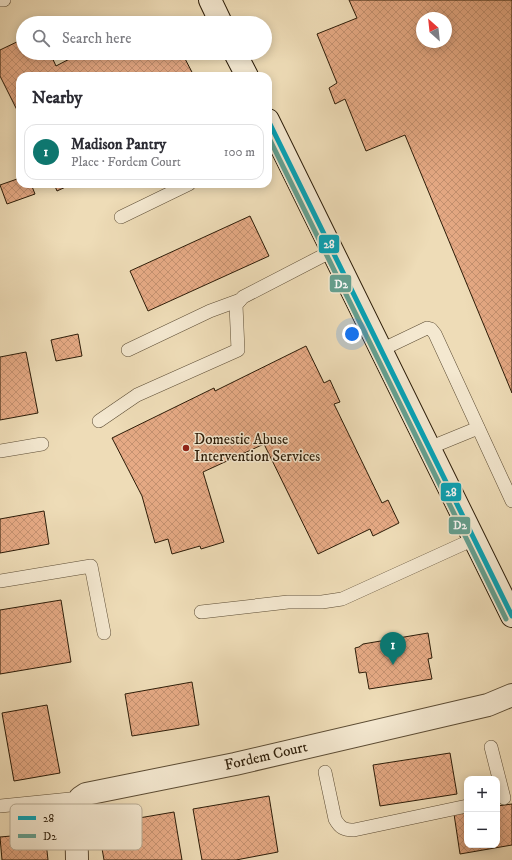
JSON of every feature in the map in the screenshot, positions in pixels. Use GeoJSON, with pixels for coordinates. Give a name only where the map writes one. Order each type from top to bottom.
{"type":"FeatureCollection","features":[{"type":"Feature","properties":{"kind":"street"},"geometry":{"type":"LineString","coordinates":[[210,0],[218,16]]}},
{"type":"Feature","properties":{"kind":"street"},"geometry":{"type":"LineString","coordinates":[[239,60],[245,72]]}},
{"type":"Feature","properties":{"kind":"street"},"geometry":{"type":"LineString","coordinates":[[273,143],[332,251],[512,616]]}},
{"type":"Feature","properties":{"kind":"street","name":"Fordem Court"},"geometry":{"type":"LineString","coordinates":[[80,798],[86,794],[235,764],[481,706],[512,695]]}},
{"type":"Feature","properties":{"kind":"street"},"geometry":{"type":"LineString","coordinates":[[78,804],[80,798]]}},
{"type":"Feature","properties":{"kind":"street"},"geometry":{"type":"LineString","coordinates":[[77,850],[77,860]]}},
{"type":"Feature","properties":{"kind":"lane"},"geometry":{"type":"LineString","coordinates":[[121,217],[180,188]]}},
{"type":"Feature","properties":{"kind":"lane"},"geometry":{"type":"LineString","coordinates":[[99,421],[137,395],[238,350],[236,305],[240,300],[243,297],[332,251]]}},
{"type":"Feature","properties":{"kind":"lane"},"geometry":{"type":"LineString","coordinates":[[128,350],[210,311],[240,300]]}},
{"type":"Feature","properties":{"kind":"lane"},"geometry":{"type":"LineString","coordinates":[[381,350],[427,328],[431,329],[435,334],[512,501]]}},
{"type":"Feature","properties":{"kind":"lane"},"geometry":{"type":"LineString","coordinates":[[429,448],[478,428]]}},
{"type":"Feature","properties":{"kind":"lane"},"geometry":{"type":"LineString","coordinates":[[0,451],[42,444]]}},
{"type":"Feature","properties":{"kind":"lane"},"geometry":{"type":"LineString","coordinates":[[201,612],[288,602],[322,602],[342,599],[474,539]]}},
{"type":"Feature","properties":{"kind":"lane"},"geometry":{"type":"LineString","coordinates":[[0,581],[91,566],[104,633]]}},
{"type":"Feature","properties":{"kind":"lane"},"geometry":{"type":"LineString","coordinates":[[491,747],[504,798]]}},
{"type":"Feature","properties":{"kind":"lane"},"geometry":{"type":"LineString","coordinates":[[325,772],[335,819],[339,826],[345,830],[354,830],[464,807]]}},
{"type":"Feature","properties":{"kind":"lane"},"geometry":{"type":"LineString","coordinates":[[20,804],[80,798]]}},
{"type":"Feature","properties":{"kind":"lane"},"geometry":{"type":"LineString","coordinates":[[0,806],[10,805]]}},
{"type":"Feature","properties":{"kind":"building"},"geometry":{"type":"Polygon","coordinates":[[[349,0],[512,0],[512,393],[405,135],[366,151],[345,99],[335,104],[329,88],[337,83],[317,34],[357,18],[349,0]]]}},
{"type":"Feature","properties":{"kind":"building"},"geometry":{"type":"Polygon","coordinates":[[[16,42],[16,60],[53,60],[56,66],[68,60],[186,60],[192,72],[16,72],[16,108],[0,76],[0,50],[16,42]]]}},
{"type":"Feature","properties":{"kind":"building"},"geometry":{"type":"Polygon","coordinates":[[[16,179],[16,188],[33,188],[35,194],[7,204],[0,185],[16,179]]]}},
{"type":"Feature","properties":{"kind":"building"},"geometry":{"type":"Polygon","coordinates":[[[56,188],[63,188],[57,191],[56,188]]]}},
{"type":"Feature","properties":{"kind":"building"},"geometry":{"type":"Polygon","coordinates":[[[250,216],[269,256],[148,311],[130,271],[250,216]]]}},
{"type":"Feature","properties":{"kind":"building"},"geometry":{"type":"Polygon","coordinates":[[[78,334],[82,356],[56,361],[51,340],[78,334]]]}},
{"type":"Feature","properties":{"kind":"building","name":"Domestic Abuse Intervention Services"},"geometry":{"type":"Polygon","coordinates":[[[306,346],[324,383],[330,380],[340,402],[334,404],[382,503],[388,500],[399,523],[373,536],[370,529],[318,554],[264,444],[203,472],[224,542],[201,549],[200,546],[172,554],[168,539],[155,543],[142,496],[112,438],[214,388],[215,391],[306,346]]]}},
{"type":"Feature","properties":{"kind":"building"},"geometry":{"type":"Polygon","coordinates":[[[26,352],[38,413],[0,420],[0,357],[26,352]]]}},
{"type":"Feature","properties":{"kind":"building"},"geometry":{"type":"Polygon","coordinates":[[[44,511],[49,544],[0,553],[0,519],[44,511]]]}},
{"type":"Feature","properties":{"kind":"building"},"geometry":{"type":"Polygon","coordinates":[[[61,600],[71,662],[0,674],[0,610],[61,600]]]}},
{"type":"Feature","properties":{"kind":"building"},"geometry":{"type":"Polygon","coordinates":[[[428,633],[432,658],[428,659],[432,679],[369,689],[366,672],[359,673],[355,648],[363,644],[428,633]]]}},
{"type":"Feature","properties":{"kind":"building"},"geometry":{"type":"Polygon","coordinates":[[[192,682],[199,725],[132,736],[125,694],[192,682]]]}},
{"type":"Feature","properties":{"kind":"building"},"geometry":{"type":"Polygon","coordinates":[[[47,705],[60,773],[14,781],[2,713],[47,705]]]}},
{"type":"Feature","properties":{"kind":"building"},"geometry":{"type":"Polygon","coordinates":[[[450,753],[457,794],[380,806],[373,765],[450,753]]]}},
{"type":"Feature","properties":{"kind":"building"},"geometry":{"type":"Polygon","coordinates":[[[269,796],[278,852],[236,860],[202,860],[193,809],[269,796]]]}},
{"type":"Feature","properties":{"kind":"building"},"geometry":{"type":"Polygon","coordinates":[[[512,804],[512,845],[500,847],[500,812],[500,806],[512,804]]]}},
{"type":"Feature","properties":{"kind":"building"},"geometry":{"type":"Polygon","coordinates":[[[174,812],[182,860],[104,860],[102,850],[142,850],[142,817],[174,812]]]}},
{"type":"Feature","properties":{"kind":"building"},"geometry":{"type":"Polygon","coordinates":[[[464,812],[464,848],[495,848],[460,854],[454,814],[464,812]]]}},
{"type":"Feature","properties":{"kind":"building"},"geometry":{"type":"Polygon","coordinates":[[[10,836],[10,850],[47,850],[48,860],[2,860],[0,837],[10,836]]]}},
{"type":"Feature","properties":{"kind":"transit line","name":"28"},"geometry":{"type":"LineString","coordinates":[[272,128],[512,616]]}},
{"type":"Feature","properties":{"kind":"transit line","name":"D2"},"geometry":{"type":"LineString","coordinates":[[272,144],[506,619]]}},
{"type":"Feature","properties":{"kind":"place","name":"Domestic Abuse Intervention Services"},"geometry":{"type":"Point","coordinates":[186,448]}},
{"type":"Feature","properties":{"kind":"place","name":"Madison Pantry"},"geometry":{"type":"Point","coordinates":[393,665]}}]}
